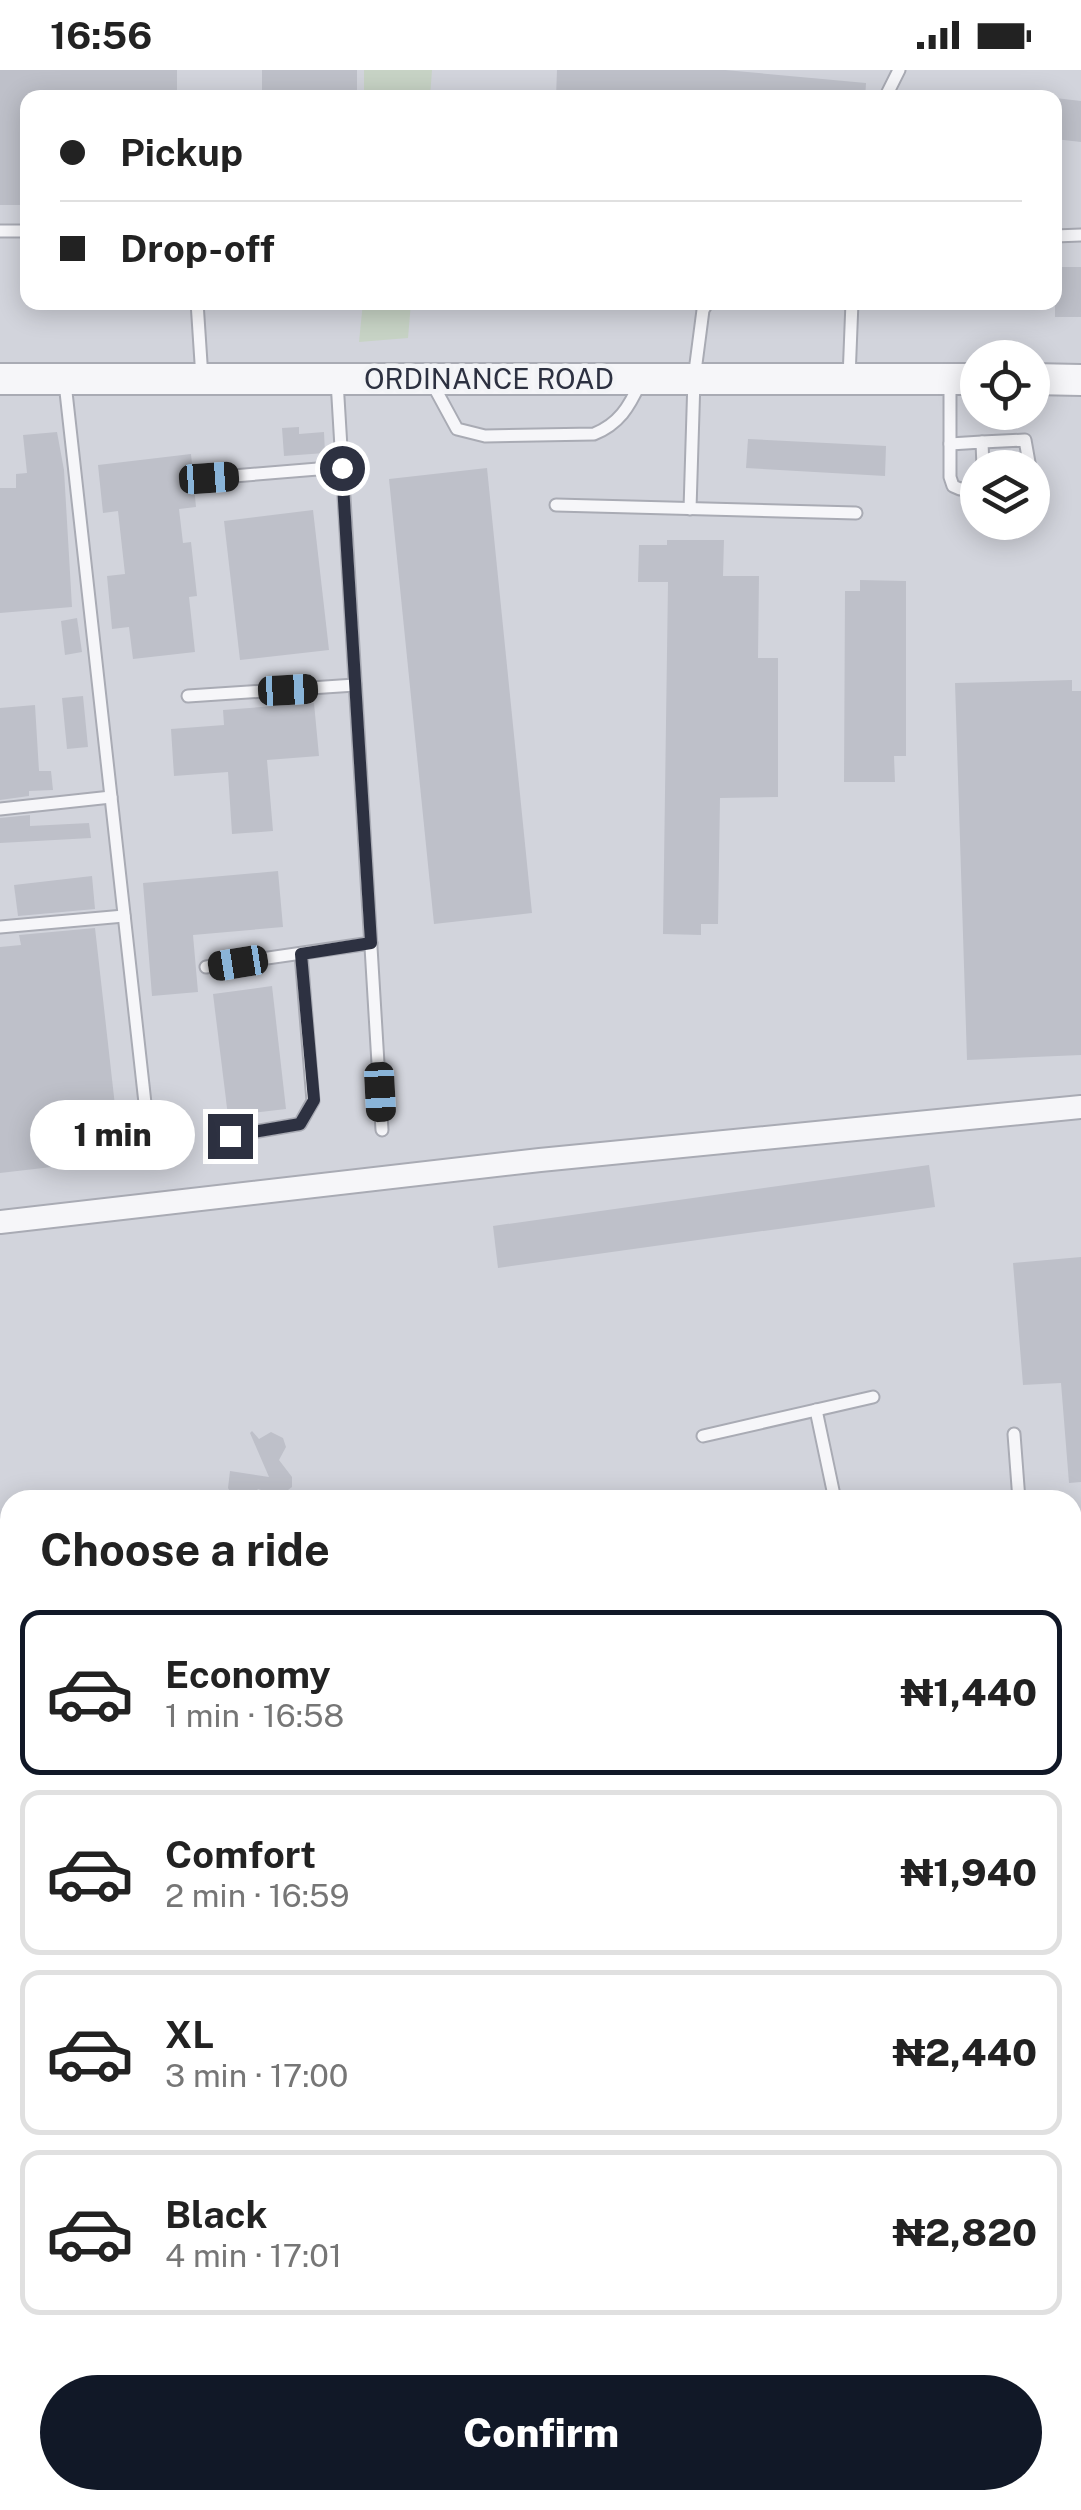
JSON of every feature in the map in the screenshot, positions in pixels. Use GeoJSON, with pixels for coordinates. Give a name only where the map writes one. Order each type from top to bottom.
{"type":"FeatureCollection","features":[{"type":"Feature","properties":{"kind":"street","name":"ORDINANCE ROAD"},"geometry":{"type":"LineString","coordinates":[[1,383],[65,378],[960,378]]}},
{"type":"Feature","properties":{"kind":"street"},"geometry":{"type":"LineString","coordinates":[[1050,380],[1081,380]]}},
{"type":"Feature","properties":{"kind":"street"},"geometry":{"type":"LineString","coordinates":[[0,1222],[580,1156],[1081,1107]]}},
{"type":"Feature","properties":{"kind":"lane"},"geometry":{"type":"LineString","coordinates":[[198,310],[202,378]]}},
{"type":"Feature","properties":{"kind":"lane"},"geometry":{"type":"LineString","coordinates":[[690,509],[694,379],[703,310]]}},
{"type":"Feature","properties":{"kind":"lane"},"geometry":{"type":"LineString","coordinates":[[849,378],[852,310]]}},
{"type":"Feature","properties":{"kind":"lane"},"geometry":{"type":"LineString","coordinates":[[336,377],[382,1130]]}},
{"type":"Feature","properties":{"kind":"lane"},"geometry":{"type":"LineString","coordinates":[[429,377],[458,428],[485,436],[594,434],[609,428],[622,416],[641,380]]}},
{"type":"Feature","properties":{"kind":"lane"},"geometry":{"type":"LineString","coordinates":[[65,378],[148,1130]]}},
{"type":"Feature","properties":{"kind":"lane"},"geometry":{"type":"LineString","coordinates":[[960,397],[950,444],[952,486],[960,489]]}},
{"type":"Feature","properties":{"kind":"lane"},"geometry":{"type":"LineString","coordinates":[[950,444],[1026,440],[1027,450]]}},
{"type":"Feature","properties":{"kind":"lane"},"geometry":{"type":"LineString","coordinates":[[982,442],[983,450]]}},
{"type":"Feature","properties":{"kind":"lane"},"geometry":{"type":"LineString","coordinates":[[209,478],[342,468]]}},
{"type":"Feature","properties":{"kind":"lane"},"geometry":{"type":"LineString","coordinates":[[556,506],[856,514]]}},
{"type":"Feature","properties":{"kind":"lane"},"geometry":{"type":"LineString","coordinates":[[188,696],[355,685]]}},
{"type":"Feature","properties":{"kind":"lane"},"geometry":{"type":"LineString","coordinates":[[0,808],[111,796]]}},
{"type":"Feature","properties":{"kind":"lane"},"geometry":{"type":"LineString","coordinates":[[0,927],[124,916]]}},
{"type":"Feature","properties":{"kind":"lane"},"geometry":{"type":"LineString","coordinates":[[206,968],[371,943]]}},
{"type":"Feature","properties":{"kind":"lane"},"geometry":{"type":"LineString","coordinates":[[230,1136],[300,1124],[314,1100],[301,954]]}},
{"type":"Feature","properties":{"kind":"lane"},"geometry":{"type":"LineString","coordinates":[[704,1436],[873,1398]]}},
{"type":"Feature","properties":{"kind":"lane"},"geometry":{"type":"LineString","coordinates":[[816,1410],[833,1490]]}},
{"type":"Feature","properties":{"kind":"lane"},"geometry":{"type":"LineString","coordinates":[[1014,1434],[1018,1490]]}},
{"type":"Feature","properties":{"kind":"shaded area"},"geometry":{"type":"Polygon","coordinates":[[[0,70],[1081,70],[1081,1490],[0,1490],[0,70]]]}},
{"type":"Feature","properties":{"kind":"green space"},"geometry":{"type":"Polygon","coordinates":[[[364,70],[432,70],[431,90],[364,90],[364,70]]]}},
{"type":"Feature","properties":{"kind":"green space"},"geometry":{"type":"Polygon","coordinates":[[[362,310],[410,310],[408,338],[359,342],[362,310]]]}},
{"type":"Feature","properties":{"kind":"building"},"geometry":{"type":"Polygon","coordinates":[[[0,70],[177,70],[177,90],[20,90],[20,205],[0,205],[0,70]]]}},
{"type":"Feature","properties":{"kind":"building"},"geometry":{"type":"Polygon","coordinates":[[[262,70],[357,70],[357,90],[262,90],[262,70]]]}},
{"type":"Feature","properties":{"kind":"building"},"geometry":{"type":"Polygon","coordinates":[[[557,70],[725,70],[866,83],[866,90],[556,90],[557,70]]]}},
{"type":"Feature","properties":{"kind":"building"},"geometry":{"type":"Polygon","coordinates":[[[1062,99],[1081,101],[1081,142],[1062,140],[1062,99]]]}},
{"type":"Feature","properties":{"kind":"building"},"geometry":{"type":"Polygon","coordinates":[[[1062,267],[1081,267],[1081,317],[1055,317],[1055,310],[1062,310],[1062,267]]]}},
{"type":"Feature","properties":{"kind":"building"},"geometry":{"type":"Polygon","coordinates":[[[299,427],[299,434],[324,432],[325,453],[284,456],[282,428],[299,427]]]}},
{"type":"Feature","properties":{"kind":"building"},"geometry":{"type":"Polygon","coordinates":[[[57,432],[64,470],[72,607],[0,613],[0,488],[16,488],[16,474],[27,473],[23,435],[57,432]]]}},
{"type":"Feature","properties":{"kind":"building"},"geometry":{"type":"Polygon","coordinates":[[[748,439],[886,446],[885,476],[746,468],[748,439]]]}},
{"type":"Feature","properties":{"kind":"building"},"geometry":{"type":"Polygon","coordinates":[[[191,454],[196,507],[179,509],[183,543],[191,542],[197,596],[189,597],[195,652],[133,659],[129,627],[112,629],[107,576],[125,574],[118,511],[103,513],[98,465],[191,454]]]}},
{"type":"Feature","properties":{"kind":"building"},"geometry":{"type":"Polygon","coordinates":[[[487,468],[532,913],[434,924],[389,479],[487,468]]]}},
{"type":"Feature","properties":{"kind":"building"},"geometry":{"type":"Polygon","coordinates":[[[313,510],[329,650],[240,660],[224,521],[313,510]]]}},
{"type":"Feature","properties":{"kind":"building"},"geometry":{"type":"Polygon","coordinates":[[[667,540],[724,540],[723,576],[759,576],[758,658],[778,658],[778,797],[720,798],[718,924],[701,924],[701,935],[663,934],[668,582],[638,582],[639,545],[667,545],[667,540]]]}},
{"type":"Feature","properties":{"kind":"building"},"geometry":{"type":"Polygon","coordinates":[[[860,580],[906,581],[906,756],[894,756],[895,782],[844,782],[845,591],[860,591],[860,580]]]}},
{"type":"Feature","properties":{"kind":"building"},"geometry":{"type":"Polygon","coordinates":[[[77,618],[82,652],[65,655],[61,621],[77,618]]]}},
{"type":"Feature","properties":{"kind":"building"},"geometry":{"type":"Polygon","coordinates":[[[1072,680],[1072,691],[1081,691],[1081,1055],[967,1060],[955,683],[1072,680]]]}},
{"type":"Feature","properties":{"kind":"building"},"geometry":{"type":"Polygon","coordinates":[[[83,696],[88,747],[67,749],[62,698],[83,696]]]}},
{"type":"Feature","properties":{"kind":"building"},"geometry":{"type":"Polygon","coordinates":[[[314,703],[319,756],[267,760],[273,831],[232,834],[228,772],[174,776],[171,729],[224,725],[223,710],[314,703]]]}},
{"type":"Feature","properties":{"kind":"building"},"geometry":{"type":"Polygon","coordinates":[[[35,705],[39,771],[51,771],[53,790],[29,791],[29,796],[0,800],[0,708],[35,705]]]}},
{"type":"Feature","properties":{"kind":"building"},"geometry":{"type":"Polygon","coordinates":[[[30,815],[30,826],[89,823],[91,838],[0,843],[0,818],[30,815]]]}},
{"type":"Feature","properties":{"kind":"building"},"geometry":{"type":"Polygon","coordinates":[[[278,871],[283,927],[193,935],[198,992],[152,996],[143,883],[278,871]]]}},
{"type":"Feature","properties":{"kind":"building"},"geometry":{"type":"Polygon","coordinates":[[[92,876],[95,909],[18,916],[14,885],[92,876]]]}},
{"type":"Feature","properties":{"kind":"building"},"geometry":{"type":"Polygon","coordinates":[[[95,928],[121,1159],[0,1173],[0,947],[21,945],[19,935],[95,928]]]}},
{"type":"Feature","properties":{"kind":"building"},"geometry":{"type":"Polygon","coordinates":[[[272,986],[286,1109],[228,1116],[213,994],[272,986]]]}},
{"type":"Feature","properties":{"kind":"building"},"geometry":{"type":"Polygon","coordinates":[[[929,1165],[935,1207],[498,1268],[493,1226],[929,1165]]]}},
{"type":"Feature","properties":{"kind":"building"},"geometry":{"type":"Polygon","coordinates":[[[1081,1257],[1081,1482],[1069,1483],[1061,1383],[1023,1385],[1013,1263],[1081,1257]]]}},
{"type":"Feature","properties":{"kind":"building"},"geometry":{"type":"Polygon","coordinates":[[[271,1432],[283,1438],[286,1447],[279,1460],[292,1477],[288,1490],[229,1490],[230,1471],[269,1477],[250,1433],[259,1439],[271,1432]]]}},
{"type":"Feature","properties":{"kind":"route"},"geometry":{"type":"LineString","coordinates":[[230,1136],[300,1124],[314,1100],[301,954],[371,943],[342,468]]}}]}
